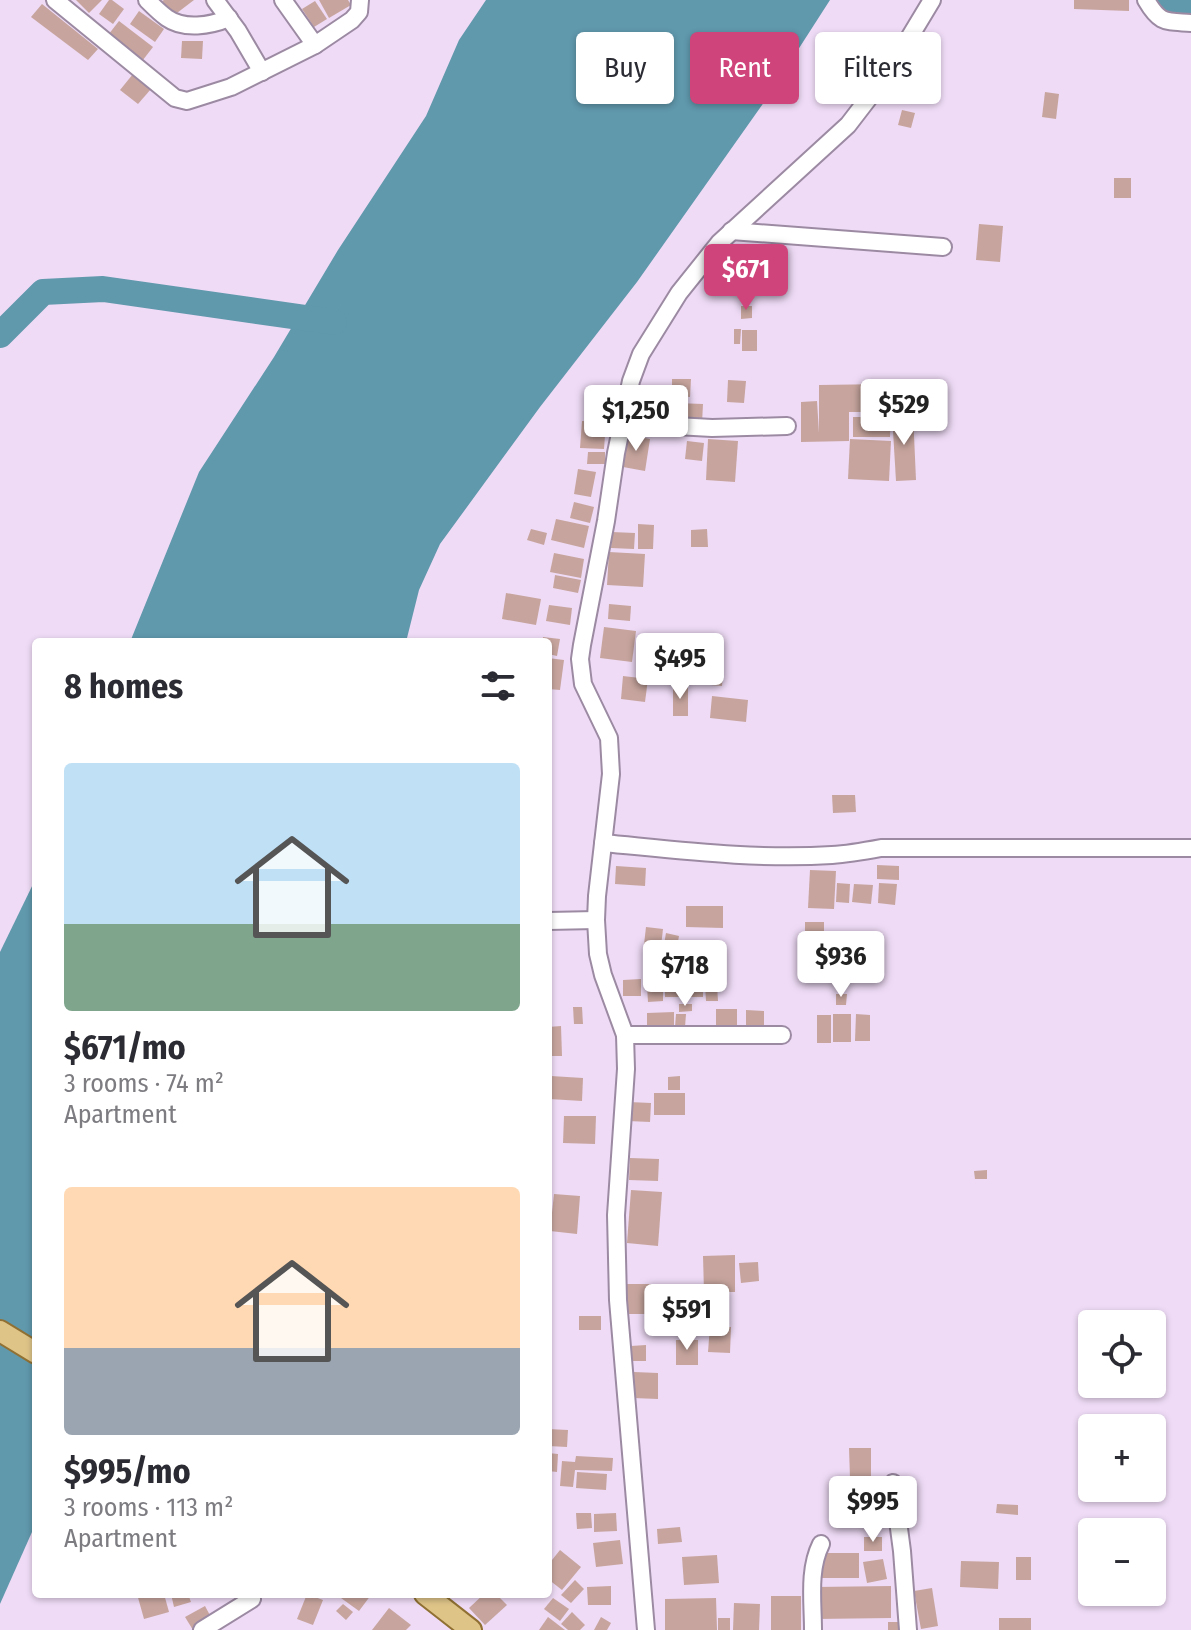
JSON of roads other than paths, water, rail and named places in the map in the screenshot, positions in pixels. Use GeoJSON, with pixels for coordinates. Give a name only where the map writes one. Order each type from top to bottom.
{"type":"FeatureCollection","features":[{"type":"Feature","properties":{"kind":"main road"},"geometry":{"type":"LineString","coordinates":[[0,1331],[32,1351]]}},
{"type":"Feature","properties":{"kind":"main road"},"geometry":{"type":"LineString","coordinates":[[430,1598],[471,1630]]}},
{"type":"Feature","properties":{"kind":"street"},"geometry":{"type":"LineString","coordinates":[[55,0],[175,98],[187,101],[262,72],[315,45],[352,20],[359,12],[360,0]]}},
{"type":"Feature","properties":{"kind":"street"},"geometry":{"type":"LineString","coordinates":[[147,0],[169,20],[192,26],[219,23],[229,18]]}},
{"type":"Feature","properties":{"kind":"street"},"geometry":{"type":"LineString","coordinates":[[215,0],[262,72]]}},
{"type":"Feature","properties":{"kind":"street"},"geometry":{"type":"LineString","coordinates":[[283,0],[315,45]]}},
{"type":"Feature","properties":{"kind":"street"},"geometry":{"type":"LineString","coordinates":[[646,1630],[618,1300],[616,1215],[626,1069],[625,1035],[603,975],[596,920],[611,774],[609,738],[583,684],[580,659],[622,423],[631,381],[641,354],[686,284],[731,231],[848,125],[888,73],[932,0]]}},
{"type":"Feature","properties":{"kind":"street"},"geometry":{"type":"LineString","coordinates":[[1146,0],[1157,17],[1165,21],[1191,23]]}},
{"type":"Feature","properties":{"kind":"street"},"geometry":{"type":"LineString","coordinates":[[731,231],[943,247]]}},
{"type":"Feature","properties":{"kind":"street"},"geometry":{"type":"LineString","coordinates":[[622,423],[712,428],[787,426]]}},
{"type":"Feature","properties":{"kind":"street"},"geometry":{"type":"LineString","coordinates":[[603,843],[745,855],[803,856],[881,848],[1191,848]]}},
{"type":"Feature","properties":{"kind":"street"},"geometry":{"type":"LineString","coordinates":[[552,921],[596,920]]}},
{"type":"Feature","properties":{"kind":"street"},"geometry":{"type":"LineString","coordinates":[[625,1035],[782,1035]]}},
{"type":"Feature","properties":{"kind":"street"},"geometry":{"type":"LineString","coordinates":[[893,1483],[908,1630]]}},
{"type":"Feature","properties":{"kind":"street"},"geometry":{"type":"LineString","coordinates":[[813,1630],[813,1572],[821,1544]]}},
{"type":"Feature","properties":{"kind":"street"},"geometry":{"type":"LineString","coordinates":[[202,1630],[252,1599]]}},
{"type":"Feature","properties":{"kind":"water"},"geometry":{"type":"Polygon","coordinates":[[[486,0],[830,0],[799,48],[799,32],[690,32],[690,104],[763,104],[637,282],[540,407],[440,544],[419,590],[407,638],[132,638],[199,472],[426,116],[459,40],[486,0]]]}},
{"type":"Feature","properties":{"kind":"water"},"geometry":{"type":"Polygon","coordinates":[[[1154,0],[1191,0],[1191,21],[1154,8],[1154,0]]]}},
{"type":"Feature","properties":{"kind":"water"},"geometry":{"type":"Polygon","coordinates":[[[32,886],[32,1532],[0,1604],[0,952],[32,886]]]}},
{"type":"Feature","properties":{"kind":"waterway"},"geometry":{"type":"LineString","coordinates":[[0,335],[43,292],[103,289],[334,322]]}}]}
